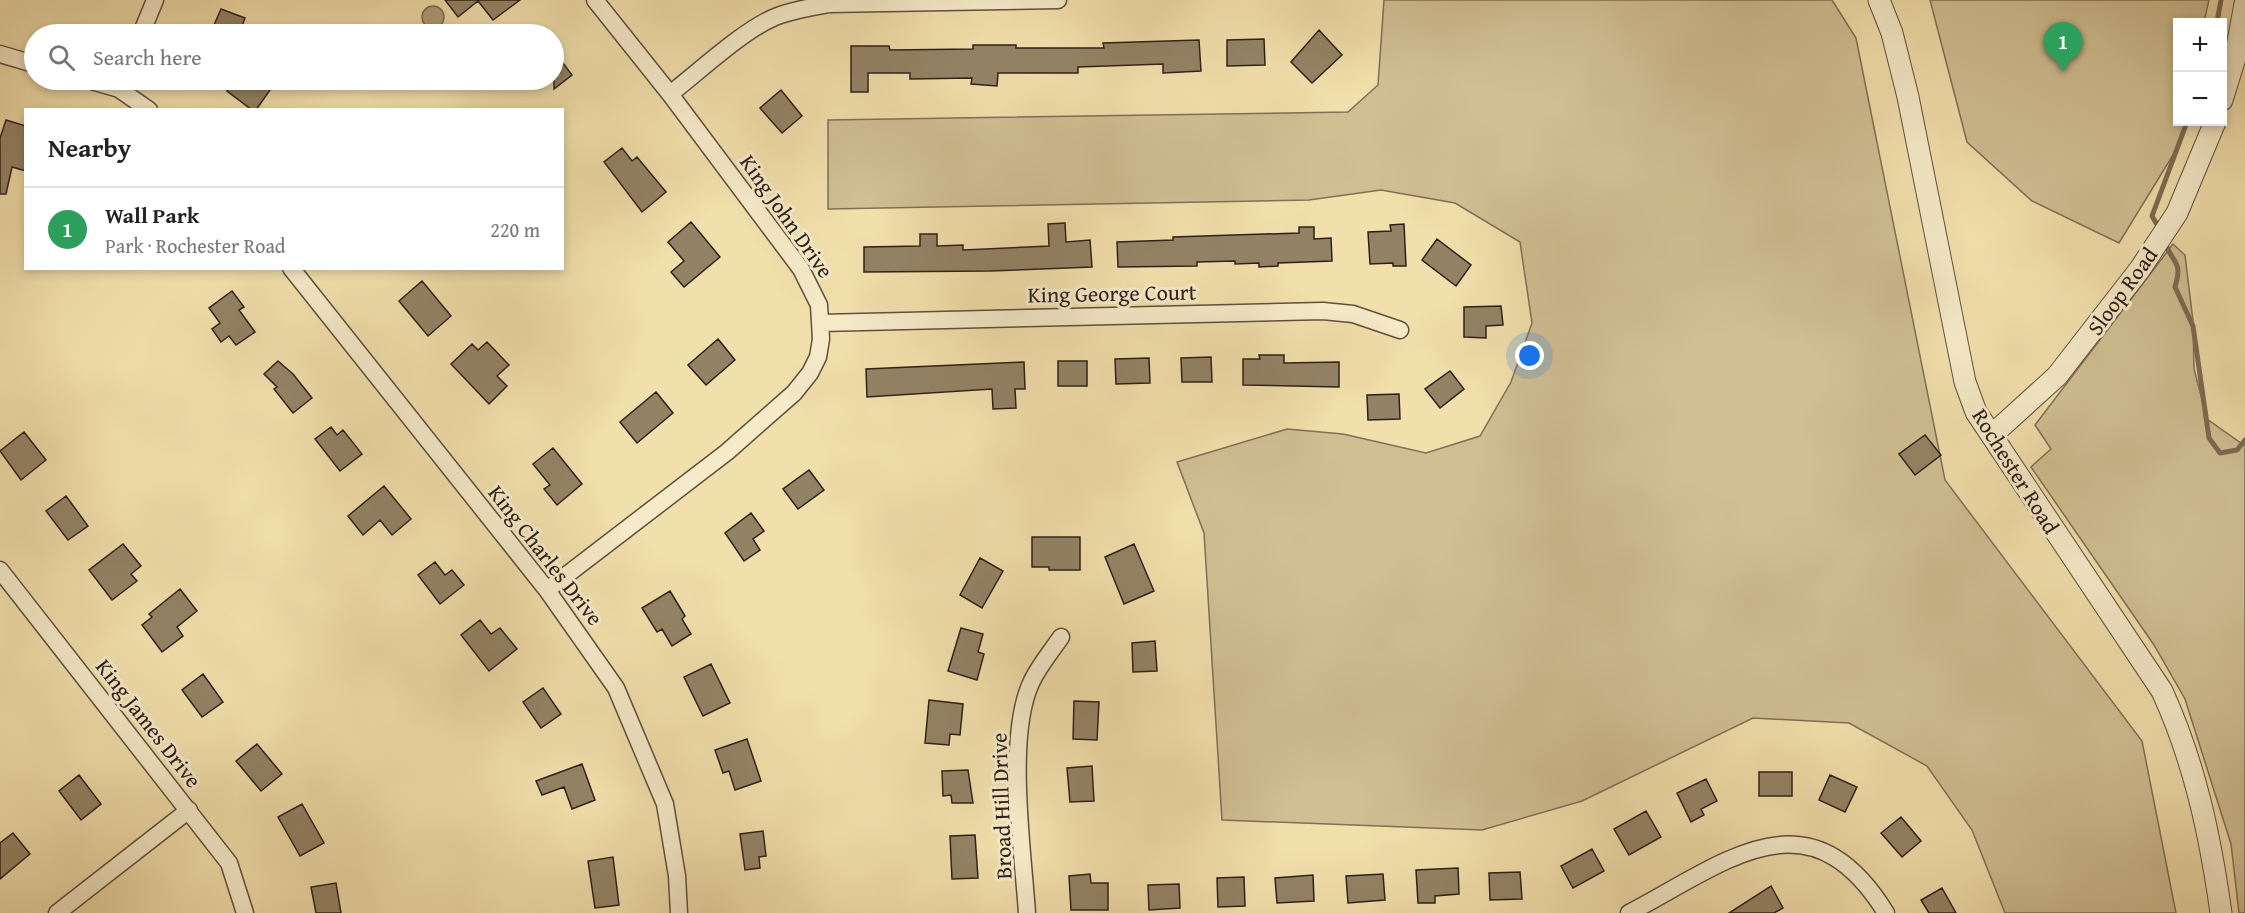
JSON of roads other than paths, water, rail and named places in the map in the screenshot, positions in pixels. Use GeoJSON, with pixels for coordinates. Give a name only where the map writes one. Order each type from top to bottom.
{"type":"FeatureCollection","features":[{"type":"Feature","properties":{"kind":"street"},"geometry":{"type":"LineString","coordinates":[[145,24],[155,0]]}},
{"type":"Feature","properties":{"kind":"street","name":"King John Drive"},"geometry":{"type":"LineString","coordinates":[[547,590],[727,452],[794,393],[810,373],[818,357],[821,323],[819,305],[801,269],[670,94],[595,0]]}},
{"type":"Feature","properties":{"kind":"street"},"geometry":{"type":"LineString","coordinates":[[670,94],[758,27],[775,17],[803,9],[829,3],[1058,0]]}},
{"type":"Feature","properties":{"kind":"street","name":"Rochester Road"},"geometry":{"type":"LineString","coordinates":[[1880,0],[1892,33],[1908,96],[1965,382],[1976,412],[2162,691],[2178,727],[2201,800],[2211,840],[2221,913]]}},
{"type":"Feature","properties":{"kind":"street"},"geometry":{"type":"LineString","coordinates":[[2227,86],[2235,58],[2245,3]]}},
{"type":"Feature","properties":{"kind":"street"},"geometry":{"type":"LineString","coordinates":[[0,54],[24,61]]}},
{"type":"Feature","properties":{"kind":"street"},"geometry":{"type":"LineString","coordinates":[[128,90],[148,108]]}},
{"type":"Feature","properties":{"kind":"street","name":"Sloop Road"},"geometry":{"type":"LineString","coordinates":[[1992,435],[2056,376],[2088,340],[2155,248],[2186,193],[2213,126]]}},
{"type":"Feature","properties":{"kind":"street","name":"King Charles Drive"},"geometry":{"type":"LineString","coordinates":[[293,270],[547,590],[616,688],[652,770],[667,815],[677,876],[679,913]]}},
{"type":"Feature","properties":{"kind":"street","name":"King George Court"},"geometry":{"type":"LineString","coordinates":[[821,323],[1323,311],[1353,314],[1400,330]]}},
{"type":"Feature","properties":{"kind":"street","name":"King James Drive"},"geometry":{"type":"LineString","coordinates":[[0,570],[229,862],[245,913]]}},
{"type":"Feature","properties":{"kind":"street","name":"Broad Hill Drive"},"geometry":{"type":"LineString","coordinates":[[1027,913],[1017,751],[1022,711],[1031,683],[1061,637]]}},
{"type":"Feature","properties":{"kind":"street"},"geometry":{"type":"LineString","coordinates":[[57,913],[189,810]]}},
{"type":"Feature","properties":{"kind":"street"},"geometry":{"type":"LineString","coordinates":[[1629,913],[1742,854],[1769,845],[1788,844],[1822,850],[1853,870],[1869,885],[1887,913]]}},
{"type":"Feature","properties":{"kind":"waterway"},"geometry":{"type":"LineString","coordinates":[[2218,18],[2221,0]]}},
{"type":"Feature","properties":{"kind":"waterway"},"geometry":{"type":"LineString","coordinates":[[2159,228],[2152,216],[2186,126]]}},
{"type":"Feature","properties":{"kind":"waterway"},"geometry":{"type":"LineString","coordinates":[[2165,243],[2177,267],[2175,287],[2193,326],[2209,438],[2220,453],[2237,450],[2245,440]]}},
{"type":"Feature","properties":{"kind":"place","name":"Wall Park"},"geometry":{"type":"Point","coordinates":[2063,72]}}]}
